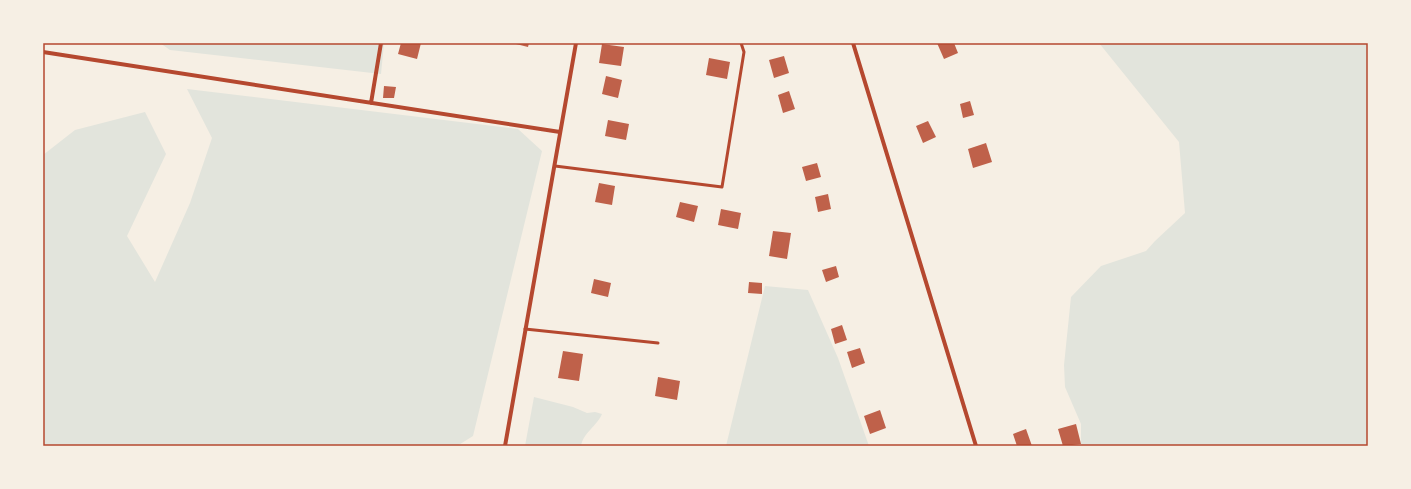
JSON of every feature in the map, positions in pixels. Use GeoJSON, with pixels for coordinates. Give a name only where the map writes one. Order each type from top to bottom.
{"type":"FeatureCollection","features":[{"type":"Feature","properties":{"kind":"street"},"geometry":{"type":"LineString","coordinates":[[371,103],[381,43]]}},
{"type":"Feature","properties":{"kind":"street"},"geometry":{"type":"LineString","coordinates":[[504,446],[576,43]]}},
{"type":"Feature","properties":{"kind":"street"},"geometry":{"type":"LineString","coordinates":[[854,43],[976,446]]}},
{"type":"Feature","properties":{"kind":"street"},"geometry":{"type":"LineString","coordinates":[[43,52],[560,132]]}},
{"type":"Feature","properties":{"kind":"lane"},"geometry":{"type":"LineString","coordinates":[[554,166],[722,187],[744,52],[741,43]]}},
{"type":"Feature","properties":{"kind":"lane"},"geometry":{"type":"LineString","coordinates":[[525,329],[658,343]]}},
{"type":"Feature","properties":{"kind":"shaded area"},"geometry":{"type":"Polygon","coordinates":[[[160,43],[384,43],[381,74],[170,50],[160,43]]]}},
{"type":"Feature","properties":{"kind":"shaded area"},"geometry":{"type":"Polygon","coordinates":[[[1099,43],[1368,43],[1368,446],[1081,446],[1081,424],[1065,387],[1064,365],[1071,297],[1101,266],[1146,251],[1185,213],[1179,142],[1099,43]]]}},
{"type":"Feature","properties":{"kind":"shaded area"},"geometry":{"type":"Polygon","coordinates":[[[187,89],[518,129],[542,151],[473,436],[457,446],[43,446],[43,155],[75,130],[145,112],[166,154],[127,236],[155,282],[190,203],[212,138],[187,89]]]}},
{"type":"Feature","properties":{"kind":"shaded area"},"geometry":{"type":"Polygon","coordinates":[[[765,286],[808,290],[838,358],[869,446],[726,446],[765,286]]]}},
{"type":"Feature","properties":{"kind":"shaded area"},"geometry":{"type":"Polygon","coordinates":[[[534,397],[573,407],[587,413],[595,412],[602,414],[584,437],[581,446],[525,446],[534,397]]]}},
{"type":"Feature","properties":{"kind":"building"},"geometry":{"type":"Polygon","coordinates":[[[401,43],[421,43],[417,59],[398,54],[401,43]]]}},
{"type":"Feature","properties":{"kind":"building"},"geometry":{"type":"Polygon","coordinates":[[[512,43],[529,43],[528,47],[512,43]]]}},
{"type":"Feature","properties":{"kind":"building"},"geometry":{"type":"Polygon","coordinates":[[[937,43],[954,43],[958,53],[944,59],[937,43]]]}},
{"type":"Feature","properties":{"kind":"building"},"geometry":{"type":"Polygon","coordinates":[[[602,44],[624,47],[621,66],[599,63],[602,44]]]}},
{"type":"Feature","properties":{"kind":"building"},"geometry":{"type":"Polygon","coordinates":[[[784,56],[789,73],[774,78],[769,60],[784,56]]]}},
{"type":"Feature","properties":{"kind":"building"},"geometry":{"type":"Polygon","coordinates":[[[709,58],[730,62],[727,79],[706,75],[709,58]]]}},
{"type":"Feature","properties":{"kind":"building"},"geometry":{"type":"Polygon","coordinates":[[[606,76],[622,80],[618,98],[602,94],[606,76]]]}},
{"type":"Feature","properties":{"kind":"building"},"geometry":{"type":"Polygon","coordinates":[[[384,86],[396,87],[394,98],[383,98],[384,86]]]}},
{"type":"Feature","properties":{"kind":"building"},"geometry":{"type":"Polygon","coordinates":[[[789,91],[795,109],[783,113],[778,95],[789,91]]]}},
{"type":"Feature","properties":{"kind":"building"},"geometry":{"type":"Polygon","coordinates":[[[970,101],[974,115],[963,118],[960,104],[970,101]]]}},
{"type":"Feature","properties":{"kind":"building"},"geometry":{"type":"Polygon","coordinates":[[[608,120],[629,124],[626,140],[605,136],[608,120]]]}},
{"type":"Feature","properties":{"kind":"building"},"geometry":{"type":"Polygon","coordinates":[[[928,121],[936,137],[923,143],[916,126],[928,121]]]}},
{"type":"Feature","properties":{"kind":"building"},"geometry":{"type":"Polygon","coordinates":[[[986,143],[992,162],[973,168],[968,149],[986,143]]]}},
{"type":"Feature","properties":{"kind":"building"},"geometry":{"type":"Polygon","coordinates":[[[817,163],[821,177],[806,181],[802,167],[817,163]]]}},
{"type":"Feature","properties":{"kind":"building"},"geometry":{"type":"Polygon","coordinates":[[[599,183],[615,186],[612,205],[595,202],[599,183]]]}},
{"type":"Feature","properties":{"kind":"building"},"geometry":{"type":"Polygon","coordinates":[[[828,194],[831,209],[818,212],[815,197],[828,194]]]}},
{"type":"Feature","properties":{"kind":"building"},"geometry":{"type":"Polygon","coordinates":[[[680,202],[698,206],[694,222],[676,217],[680,202]]]}},
{"type":"Feature","properties":{"kind":"building"},"geometry":{"type":"Polygon","coordinates":[[[721,209],[741,213],[738,229],[718,225],[721,209]]]}},
{"type":"Feature","properties":{"kind":"building"},"geometry":{"type":"Polygon","coordinates":[[[773,231],[791,233],[787,259],[769,256],[773,231]]]}},
{"type":"Feature","properties":{"kind":"building"},"geometry":{"type":"Polygon","coordinates":[[[836,266],[839,277],[826,282],[822,270],[836,266]]]}},
{"type":"Feature","properties":{"kind":"building"},"geometry":{"type":"Polygon","coordinates":[[[594,279],[611,283],[608,297],[591,293],[594,279]]]}},
{"type":"Feature","properties":{"kind":"building"},"geometry":{"type":"Polygon","coordinates":[[[749,282],[762,283],[762,294],[748,293],[749,282]]]}},
{"type":"Feature","properties":{"kind":"building"},"geometry":{"type":"Polygon","coordinates":[[[842,325],[847,340],[835,344],[831,329],[842,325]]]}},
{"type":"Feature","properties":{"kind":"building"},"geometry":{"type":"Polygon","coordinates":[[[860,348],[865,363],[852,368],[847,352],[860,348]]]}},
{"type":"Feature","properties":{"kind":"building"},"geometry":{"type":"Polygon","coordinates":[[[563,351],[583,354],[579,381],[558,378],[563,351]]]}},
{"type":"Feature","properties":{"kind":"building"},"geometry":{"type":"Polygon","coordinates":[[[658,377],[680,381],[677,400],[655,396],[658,377]]]}},
{"type":"Feature","properties":{"kind":"building"},"geometry":{"type":"Polygon","coordinates":[[[880,410],[886,428],[870,434],[864,416],[880,410]]]}},
{"type":"Feature","properties":{"kind":"building"},"geometry":{"type":"Polygon","coordinates":[[[1076,424],[1081,444],[1063,446],[1058,429],[1076,424]]]}},
{"type":"Feature","properties":{"kind":"building"},"geometry":{"type":"Polygon","coordinates":[[[1026,429],[1032,446],[1017,446],[1013,434],[1026,429]]]}}]}
